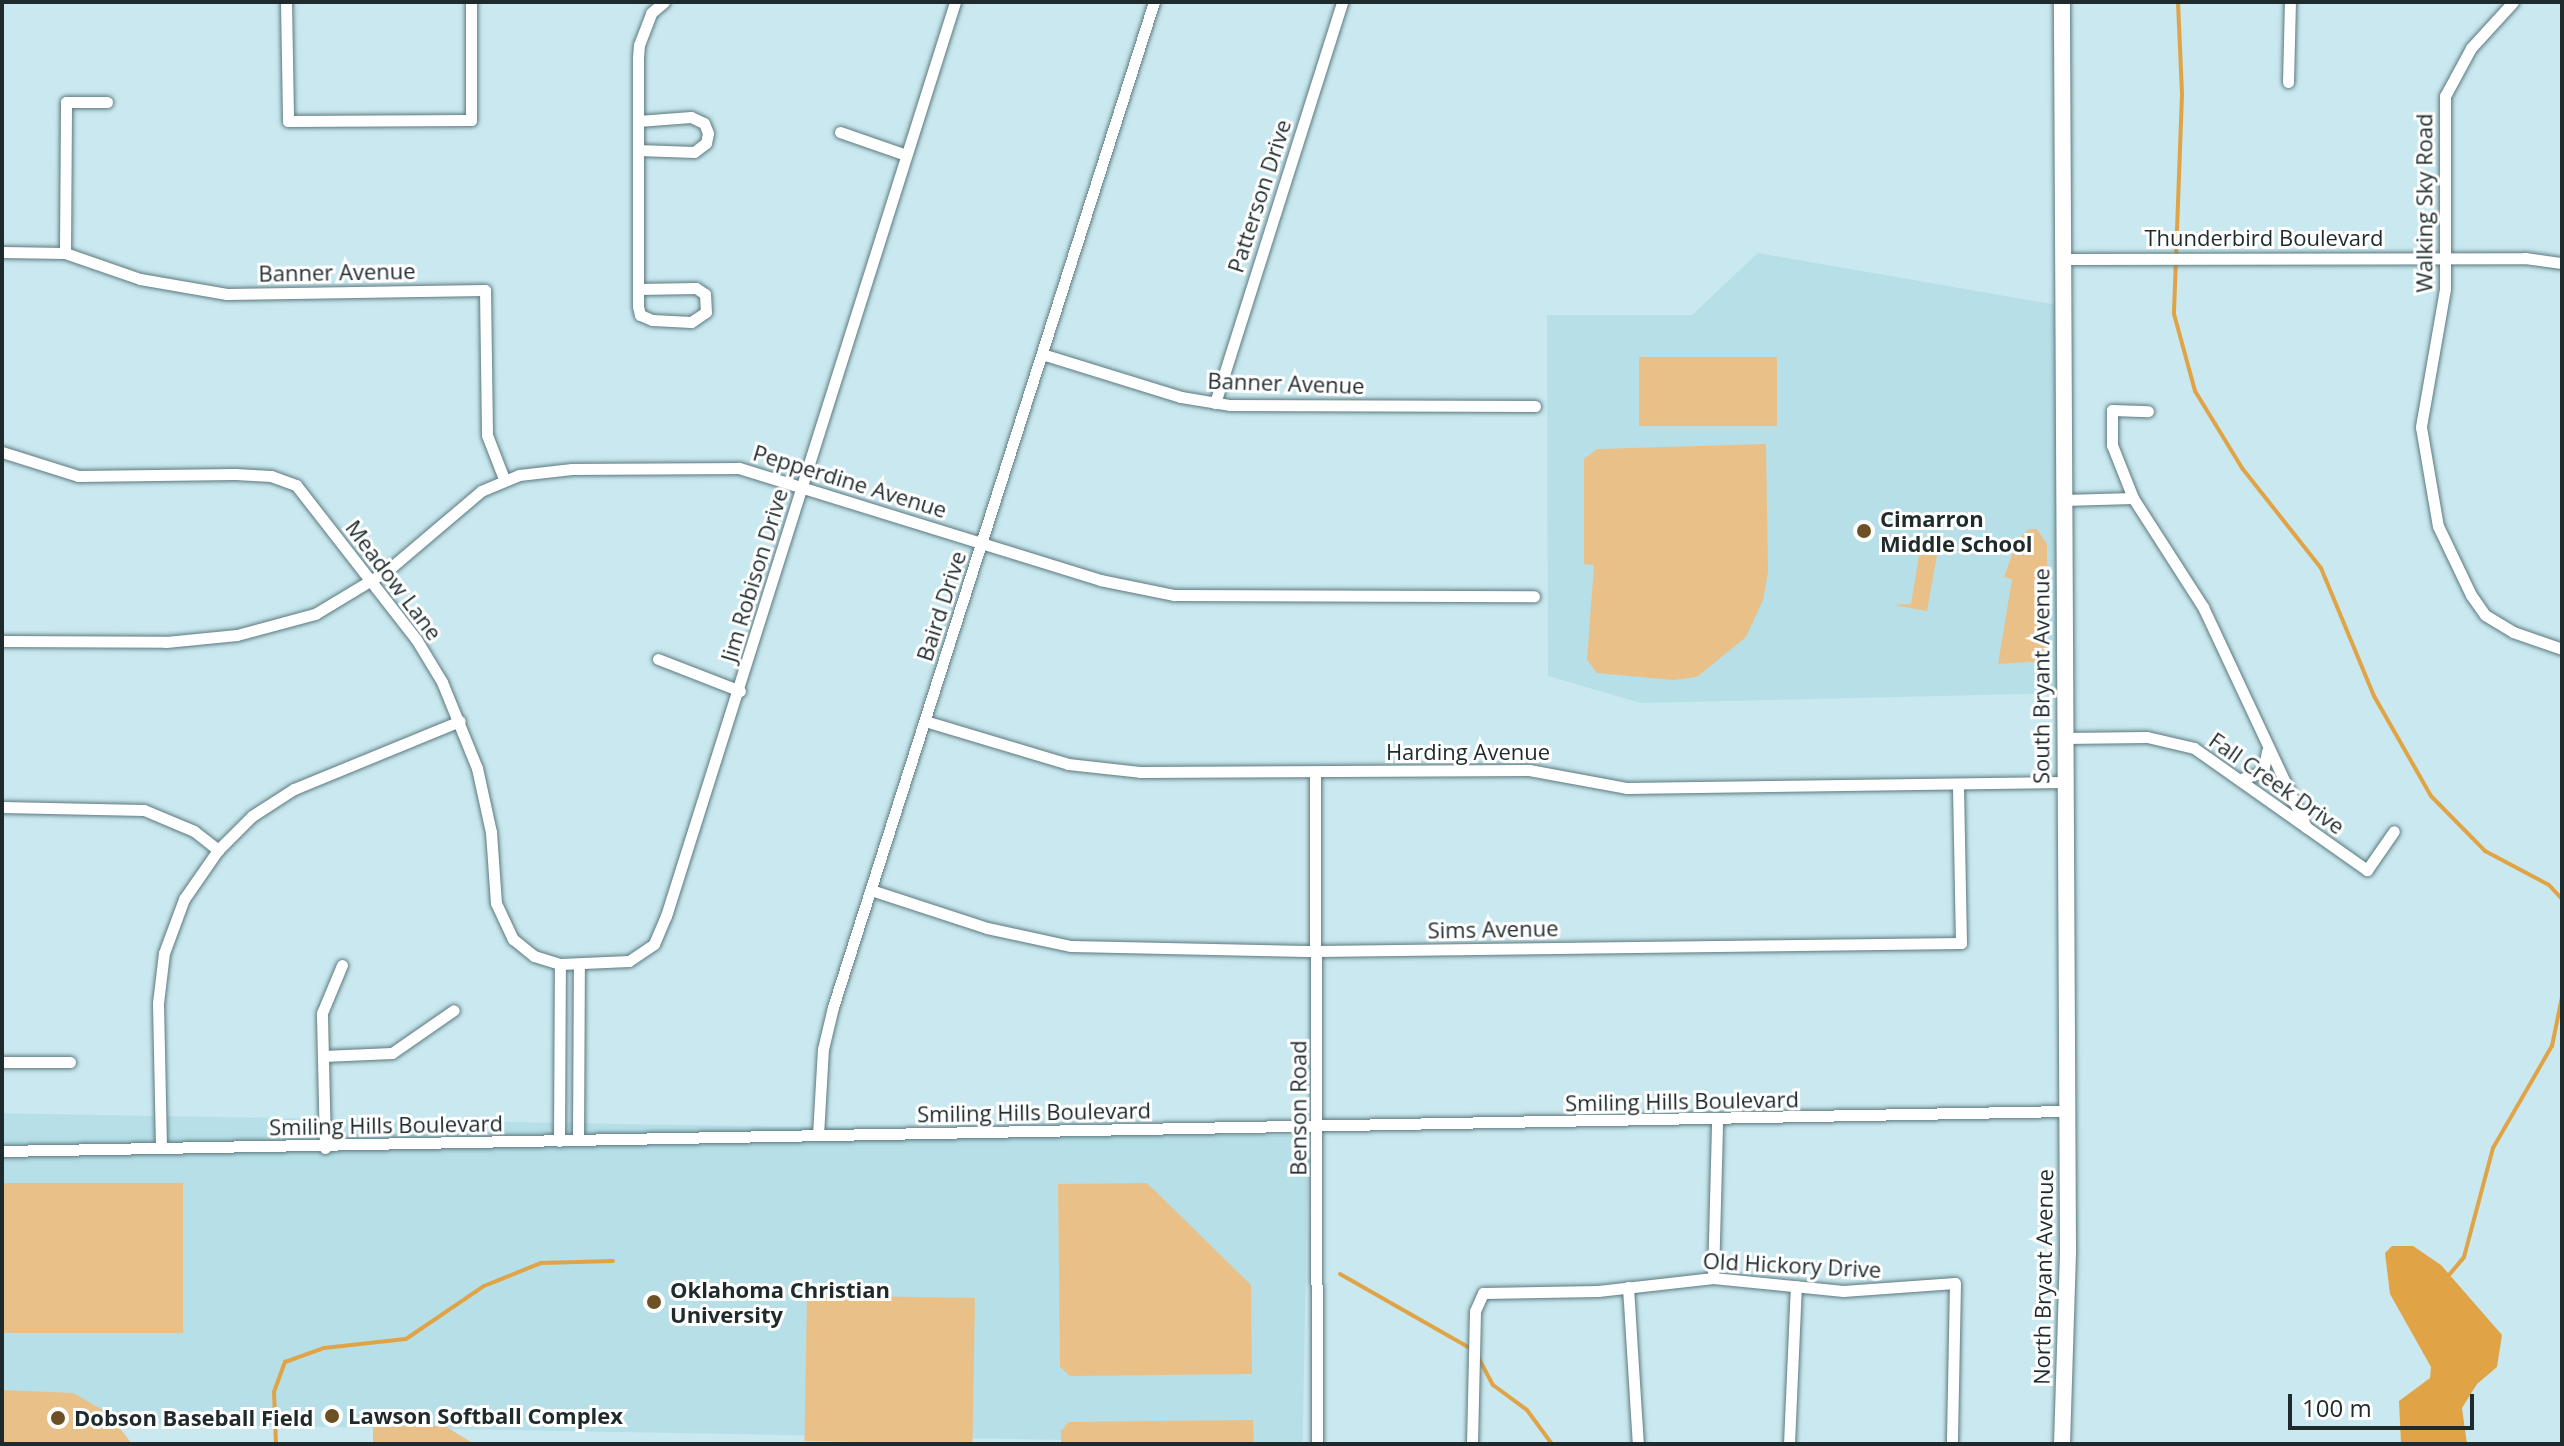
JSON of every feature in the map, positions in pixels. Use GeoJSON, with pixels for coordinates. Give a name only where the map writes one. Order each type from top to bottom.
{"type":"FeatureCollection","features":[{"type":"Feature","properties":{"kind":"street"},"geometry":{"type":"LineString","coordinates":[[286,2],[288,121],[471,120],[471,2]]}},
{"type":"Feature","properties":{"kind":"street"},"geometry":{"type":"LineString","coordinates":[[638,289],[696,288],[705,294],[708,307],[704,317],[691,322],[640,315],[638,289],[638,121],[641,34],[664,2]]}},
{"type":"Feature","properties":{"kind":"street","name":"Jim Robison Drive"},"geometry":{"type":"LineString","coordinates":[[560,964],[629,961],[646,951],[660,934],[740,691],[955,2]]}},
{"type":"Feature","properties":{"kind":"street","name":"Baird Drive"},"geometry":{"type":"LineString","coordinates":[[818,1135],[823,1049],[1154,2]]}},
{"type":"Feature","properties":{"kind":"street","name":"Patterson Drive"},"geometry":{"type":"LineString","coordinates":[[1215,403],[1342,2]]}},
{"type":"Feature","properties":{"kind":"street","name":"South Bryant Avenue"},"geometry":{"type":"LineString","coordinates":[[2062,2],[2063,782],[2067,1111]]}},
{"type":"Feature","properties":{"kind":"street"},"geometry":{"type":"LineString","coordinates":[[2288,82],[2290,2]]}},
{"type":"Feature","properties":{"kind":"street","name":"Walking Sky Road"},"geometry":{"type":"LineString","coordinates":[[2513,2],[2455,70],[2445,96],[2441,318],[2426,373],[2421,427],[2438,526],[2447,552],[2485,615],[2513,632],[2562,649]]}},
{"type":"Feature","properties":{"kind":"street"},"geometry":{"type":"LineString","coordinates":[[65,253],[66,102],[107,102]]}},
{"type":"Feature","properties":{"kind":"street"},"geometry":{"type":"LineString","coordinates":[[638,121],[691,117],[704,123],[708,133],[706,143],[694,152],[638,150]]}},
{"type":"Feature","properties":{"kind":"street"},"geometry":{"type":"LineString","coordinates":[[840,132],[906,155]]}},
{"type":"Feature","properties":{"kind":"street","name":"Banner Avenue"},"geometry":{"type":"LineString","coordinates":[[2,252],[65,253],[140,279],[227,294],[485,290],[487,435],[504,479]]}},
{"type":"Feature","properties":{"kind":"street","name":"Thunderbird Boulevard"},"geometry":{"type":"LineString","coordinates":[[2063,259],[2444,257],[2562,263]]}},
{"type":"Feature","properties":{"kind":"street","name":"Banner Avenue"},"geometry":{"type":"LineString","coordinates":[[1042,354],[1215,403],[1535,406]]}},
{"type":"Feature","properties":{"kind":"street"},"geometry":{"type":"LineString","coordinates":[[2148,411],[2112,410],[2116,462],[2133,498],[2203,607],[2306,827]]}},
{"type":"Feature","properties":{"kind":"street","name":"Meadow Lane"},"geometry":{"type":"LineString","coordinates":[[2,452],[78,476],[271,476],[296,485],[416,639],[460,721],[480,781],[504,926],[523,949],[560,964]]}},
{"type":"Feature","properties":{"kind":"street","name":"Pepperdine Avenue"},"geometry":{"type":"LineString","coordinates":[[2,641],[166,642],[237,635],[315,614],[371,582],[467,501],[504,479],[572,469],[723,467],[803,484],[1100,580],[1174,595],[1534,596]]}},
{"type":"Feature","properties":{"kind":"street"},"geometry":{"type":"LineString","coordinates":[[2063,500],[2133,498]]}},
{"type":"Feature","properties":{"kind":"street"},"geometry":{"type":"LineString","coordinates":[[658,659],[740,691]]}},
{"type":"Feature","properties":{"kind":"street"},"geometry":{"type":"LineString","coordinates":[[161,1147],[158,1003],[164,953],[184,899],[218,850],[252,816],[294,789],[460,721]]}},
{"type":"Feature","properties":{"kind":"street","name":"Harding Avenue"},"geometry":{"type":"LineString","coordinates":[[925,721],[1100,769],[1315,773],[1529,770],[1627,788],[2063,782]]}},
{"type":"Feature","properties":{"kind":"street","name":"Fall Creek Drive"},"geometry":{"type":"LineString","coordinates":[[2063,738],[2172,740],[2194,748],[2367,870],[2394,831]]}},
{"type":"Feature","properties":{"kind":"street"},"geometry":{"type":"LineString","coordinates":[[2240,779],[2263,772],[2266,744]]}},
{"type":"Feature","properties":{"kind":"street","name":"Benson Road"},"geometry":{"type":"LineString","coordinates":[[1315,773],[1318,951],[1317,1444]]}},
{"type":"Feature","properties":{"kind":"street","name":"Sims Avenue"},"geometry":{"type":"LineString","coordinates":[[874,891],[987,928],[1071,946],[1318,951],[1961,943],[1958,785]]}},
{"type":"Feature","properties":{"kind":"street"},"geometry":{"type":"LineString","coordinates":[[2,807],[144,810],[194,831],[218,850]]}},
{"type":"Feature","properties":{"kind":"street"},"geometry":{"type":"LineString","coordinates":[[559,1141],[560,964]]}},
{"type":"Feature","properties":{"kind":"street"},"geometry":{"type":"LineString","coordinates":[[325,1148],[323,1005],[342,965]]}},
{"type":"Feature","properties":{"kind":"street"},"geometry":{"type":"LineString","coordinates":[[578,1140],[579,965]]}},
{"type":"Feature","properties":{"kind":"street"},"geometry":{"type":"LineString","coordinates":[[323,1056],[392,1053],[454,1010]]}},
{"type":"Feature","properties":{"kind":"street"},"geometry":{"type":"LineString","coordinates":[[2,1062],[70,1062]]}},
{"type":"Feature","properties":{"kind":"street","name":"Smiling Hills Boulevard"},"geometry":{"type":"LineString","coordinates":[[2,1151],[1318,1129],[2067,1111]]}},
{"type":"Feature","properties":{"kind":"street","name":"North Bryant Avenue"},"geometry":{"type":"LineString","coordinates":[[2062,1444],[2067,1111]]}},
{"type":"Feature","properties":{"kind":"street"},"geometry":{"type":"LineString","coordinates":[[1713,1278],[1717,1121]]}},
{"type":"Feature","properties":{"kind":"street","name":"Old Hickory Drive"},"geometry":{"type":"LineString","coordinates":[[1472,1444],[1475,1311],[1483,1293],[1628,1287],[1713,1278],[1889,1290],[1955,1283],[1952,1444]]}},
{"type":"Feature","properties":{"kind":"street"},"geometry":{"type":"LineString","coordinates":[[1789,1444],[1796,1286]]}},
{"type":"Feature","properties":{"kind":"street"},"geometry":{"type":"LineString","coordinates":[[1628,1287],[1638,1444]]}},
{"type":"Feature","properties":{"kind":"shaded area"},"geometry":{"type":"Polygon","coordinates":[[[1758,253],[2063,306],[2063,693],[1641,703],[1548,676],[1547,315],[1692,315],[1758,253]]]}},
{"type":"Feature","properties":{"kind":"shaded area"},"geometry":{"type":"Polygon","coordinates":[[[1639,357],[1777,357],[1777,426],[1639,426],[1639,357]]]}},
{"type":"Feature","properties":{"kind":"shaded area"},"geometry":{"type":"Polygon","coordinates":[[[1766,444],[1768,572],[1763,600],[1746,637],[1697,677],[1673,680],[1597,673],[1587,660],[1594,565],[1584,564],[1584,459],[1597,449],[1766,444]]]}},
{"type":"Feature","properties":{"kind":"shaded area"},"geometry":{"type":"Polygon","coordinates":[[[2029,529],[2037,529],[2047,544],[2047,661],[1998,664],[2012,579],[2004,577],[2017,541],[2029,529]]]}},
{"type":"Feature","properties":{"kind":"shaded area"},"geometry":{"type":"Polygon","coordinates":[[[1922,538],[1939,544],[1927,611],[1894,605],[1911,604],[1922,538]]]}},
{"type":"Feature","properties":{"kind":"shaded area","name":"Oklahoma Christian University"},"geometry":{"type":"Polygon","coordinates":[[[2,1113],[1308,1136],[1303,1444],[2,1421],[2,1113]]]}},
{"type":"Feature","properties":{"kind":"shaded area"},"geometry":{"type":"Polygon","coordinates":[[[2,1183],[183,1183],[183,1333],[2,1333],[2,1183]]]}},
{"type":"Feature","properties":{"kind":"shaded area"},"geometry":{"type":"Polygon","coordinates":[[[1147,1183],[1251,1285],[1252,1374],[1070,1376],[1060,1367],[1058,1184],[1147,1183]]]}},
{"type":"Feature","properties":{"kind":"shaded area"},"geometry":{"type":"Polygon","coordinates":[[[2392,1246],[2413,1246],[2441,1265],[2502,1335],[2497,1367],[2477,1384],[2462,1408],[2467,1444],[2401,1444],[2399,1401],[2430,1378],[2431,1367],[2390,1294],[2385,1253],[2392,1246]]]}},
{"type":"Feature","properties":{"kind":"shaded area"},"geometry":{"type":"Polygon","coordinates":[[[807,1295],[975,1298],[972,1444],[804,1441],[807,1295]]]}},
{"type":"Feature","properties":{"kind":"shaded area","name":"Dobson Baseball Field"},"geometry":{"type":"Polygon","coordinates":[[[2,1390],[73,1393],[108,1413],[132,1444],[2,1444],[2,1390]]]}},
{"type":"Feature","properties":{"kind":"shaded area"},"geometry":{"type":"Polygon","coordinates":[[[1253,1420],[1254,1444],[1061,1444],[1061,1431],[1069,1422],[1253,1420]]]}},
{"type":"Feature","properties":{"kind":"shaded area"},"geometry":{"type":"Polygon","coordinates":[[[373,1426],[445,1426],[474,1444],[373,1444],[373,1426]]]}},
{"type":"Feature","properties":{"kind":"waterway"},"geometry":{"type":"LineString","coordinates":[[2178,2],[2182,94],[2174,314],[2195,391],[2242,468],[2321,568],[2374,696],[2431,796],[2485,851],[2549,885],[2562,899]]}},
{"type":"Feature","properties":{"kind":"waterway"},"geometry":{"type":"LineString","coordinates":[[2449,1275],[2464,1257],[2493,1148],[2552,1046],[2562,997]]}},
{"type":"Feature","properties":{"kind":"waterway"},"geometry":{"type":"LineString","coordinates":[[276,1444],[274,1392],[285,1362],[324,1348],[406,1339],[484,1286],[541,1263],[613,1261]]}},
{"type":"Feature","properties":{"kind":"waterway"},"geometry":{"type":"LineString","coordinates":[[1340,1274],[1473,1350]]}},
{"type":"Feature","properties":{"kind":"waterway"},"geometry":{"type":"LineString","coordinates":[[1478,1357],[1493,1385],[1527,1410],[1552,1444]]}},
{"type":"Feature","properties":{"kind":"place","name":"Cimarron Middle School"},"geometry":{"type":"Point","coordinates":[1864,531]}},
{"type":"Feature","properties":{"kind":"place","name":"Oklahoma Christian University"},"geometry":{"type":"Point","coordinates":[654,1302]}},
{"type":"Feature","properties":{"kind":"place","name":"Lawson Softball Complex"},"geometry":{"type":"Point","coordinates":[332,1416]}},
{"type":"Feature","properties":{"kind":"place","name":"Dobson Baseball Field"},"geometry":{"type":"Point","coordinates":[58,1418]}}]}
